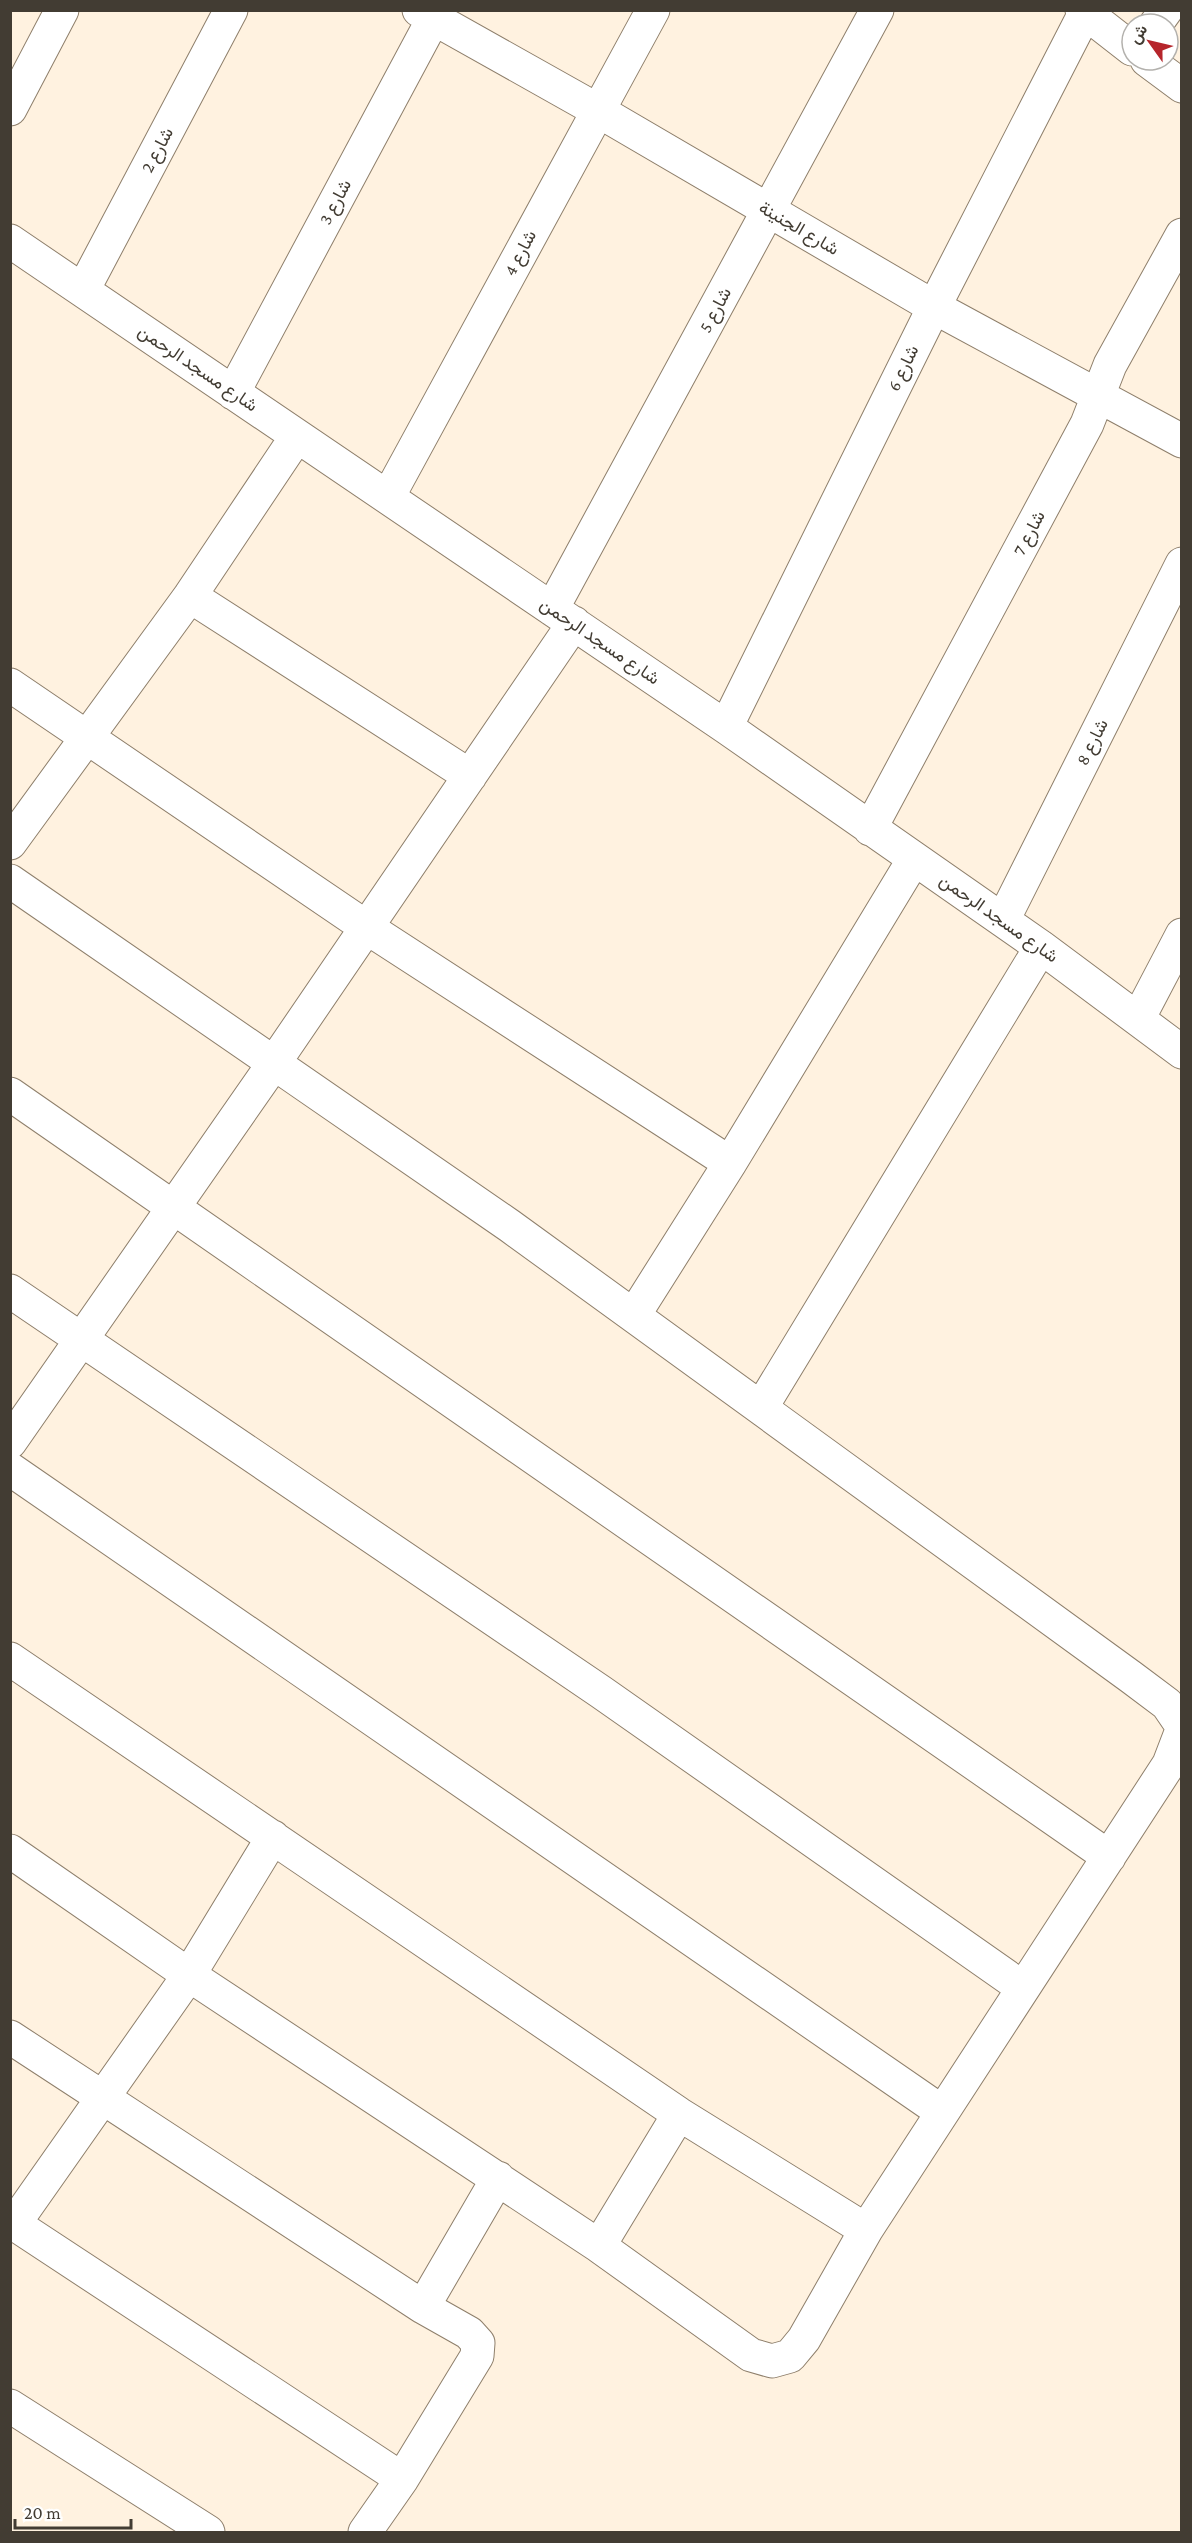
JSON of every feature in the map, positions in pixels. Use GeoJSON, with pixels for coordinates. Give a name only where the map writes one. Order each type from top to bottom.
{"type":"FeatureCollection","features":[{"type":"Feature","properties":{"kind":"street"},"geometry":{"type":"LineString","coordinates":[[10,109],[62,10]]}},
{"type":"Feature","properties":{"kind":"street","name":"شارع 2"},"geometry":{"type":"LineString","coordinates":[[83,290],[231,10]]}},
{"type":"Feature","properties":{"kind":"street","name":"شارع 4"},"geometry":{"type":"LineString","coordinates":[[388,497],[597,110],[654,10]]}},
{"type":"Feature","properties":{"kind":"street","name":"شارع 5"},"geometry":{"type":"LineString","coordinates":[[10,1442],[274,1063],[470,776],[563,616],[768,211],[877,10]]}},
{"type":"Feature","properties":{"kind":"street"},"geometry":{"type":"LineString","coordinates":[[1084,12],[1120,40]]}},
{"type":"Feature","properties":{"kind":"street","name":"شارع 6"},"geometry":{"type":"LineString","coordinates":[[726,727],[934,307],[1084,12]]}},
{"type":"Feature","properties":{"kind":"street","name":"شارع الجنينة"},"geometry":{"type":"LineString","coordinates":[[430,13],[934,307],[1182,441]]}},
{"type":"Feature","properties":{"kind":"street","name":"شارع 3"},"geometry":{"type":"LineString","coordinates":[[233,393],[430,13]]}},
{"type":"Feature","properties":{"kind":"street"},"geometry":{"type":"LineString","coordinates":[[1163,72],[1182,86]]}},
{"type":"Feature","properties":{"kind":"street","name":"شارع 7"},"geometry":{"type":"LineString","coordinates":[[870,829],[1087,424],[1110,365],[1182,235]]}},
{"type":"Feature","properties":{"kind":"street","name":"شارع مسجد الرحمن"},"geometry":{"type":"LineString","coordinates":[[10,241],[726,727],[1041,947],[1182,1052]]}},
{"type":"Feature","properties":{"kind":"street"},"geometry":{"type":"LineString","coordinates":[[10,843],[190,596],[297,436]]}},
{"type":"Feature","properties":{"kind":"street","name":"شارع 8"},"geometry":{"type":"LineString","coordinates":[[1002,920],[1182,564]]}},
{"type":"Feature","properties":{"kind":"street"},"geometry":{"type":"LineString","coordinates":[[190,596],[470,776]]}},
{"type":"Feature","properties":{"kind":"street"},"geometry":{"type":"LineString","coordinates":[[10,685],[366,927],[730,1163]]}},
{"type":"Feature","properties":{"kind":"street"},"geometry":{"type":"LineString","coordinates":[[634,1315],[730,1163],[914,859]]}},
{"type":"Feature","properties":{"kind":"street"},"geometry":{"type":"LineString","coordinates":[[10,881],[510,1226],[634,1315],[1158,1697],[1167,1704],[1182,1728],[1169,1764],[866,2230],[804,2338],[790,2356],[772,2361],[751,2355],[599,2246],[189,1975],[10,1851]]}},
{"type":"Feature","properties":{"kind":"street"},"geometry":{"type":"LineString","coordinates":[[1138,1019],[1182,935]]}},
{"type":"Feature","properties":{"kind":"street"},"geometry":{"type":"LineString","coordinates":[[760,1407],[1041,947]]}},
{"type":"Feature","properties":{"kind":"street"},"geometry":{"type":"LineString","coordinates":[[10,1094],[1109,1857]]}},
{"type":"Feature","properties":{"kind":"street"},"geometry":{"type":"LineString","coordinates":[[10,1292],[601,1692],[1023,1988]]}},
{"type":"Feature","properties":{"kind":"street"},"geometry":{"type":"LineString","coordinates":[[10,1469],[942,2112]]}},
{"type":"Feature","properties":{"kind":"street"},"geometry":{"type":"LineString","coordinates":[[10,1659],[679,2114],[866,2230]]}},
{"type":"Feature","properties":{"kind":"street"},"geometry":{"type":"LineString","coordinates":[[273,1837],[189,1975],[104,2098],[12,2223],[402,2479]]}},
{"type":"Feature","properties":{"kind":"street"},"geometry":{"type":"LineString","coordinates":[[10,2037],[423,2307],[469,2333],[478,2343],[477,2356],[402,2479],[365,2532]]}},
{"type":"Feature","properties":{"kind":"street"},"geometry":{"type":"LineString","coordinates":[[599,2246],[679,2114]]}},
{"type":"Feature","properties":{"kind":"street"},"geometry":{"type":"LineString","coordinates":[[423,2307],[498,2178]]}},
{"type":"Feature","properties":{"kind":"street"},"geometry":{"type":"LineString","coordinates":[[10,2406],[208,2532]]}}]}
